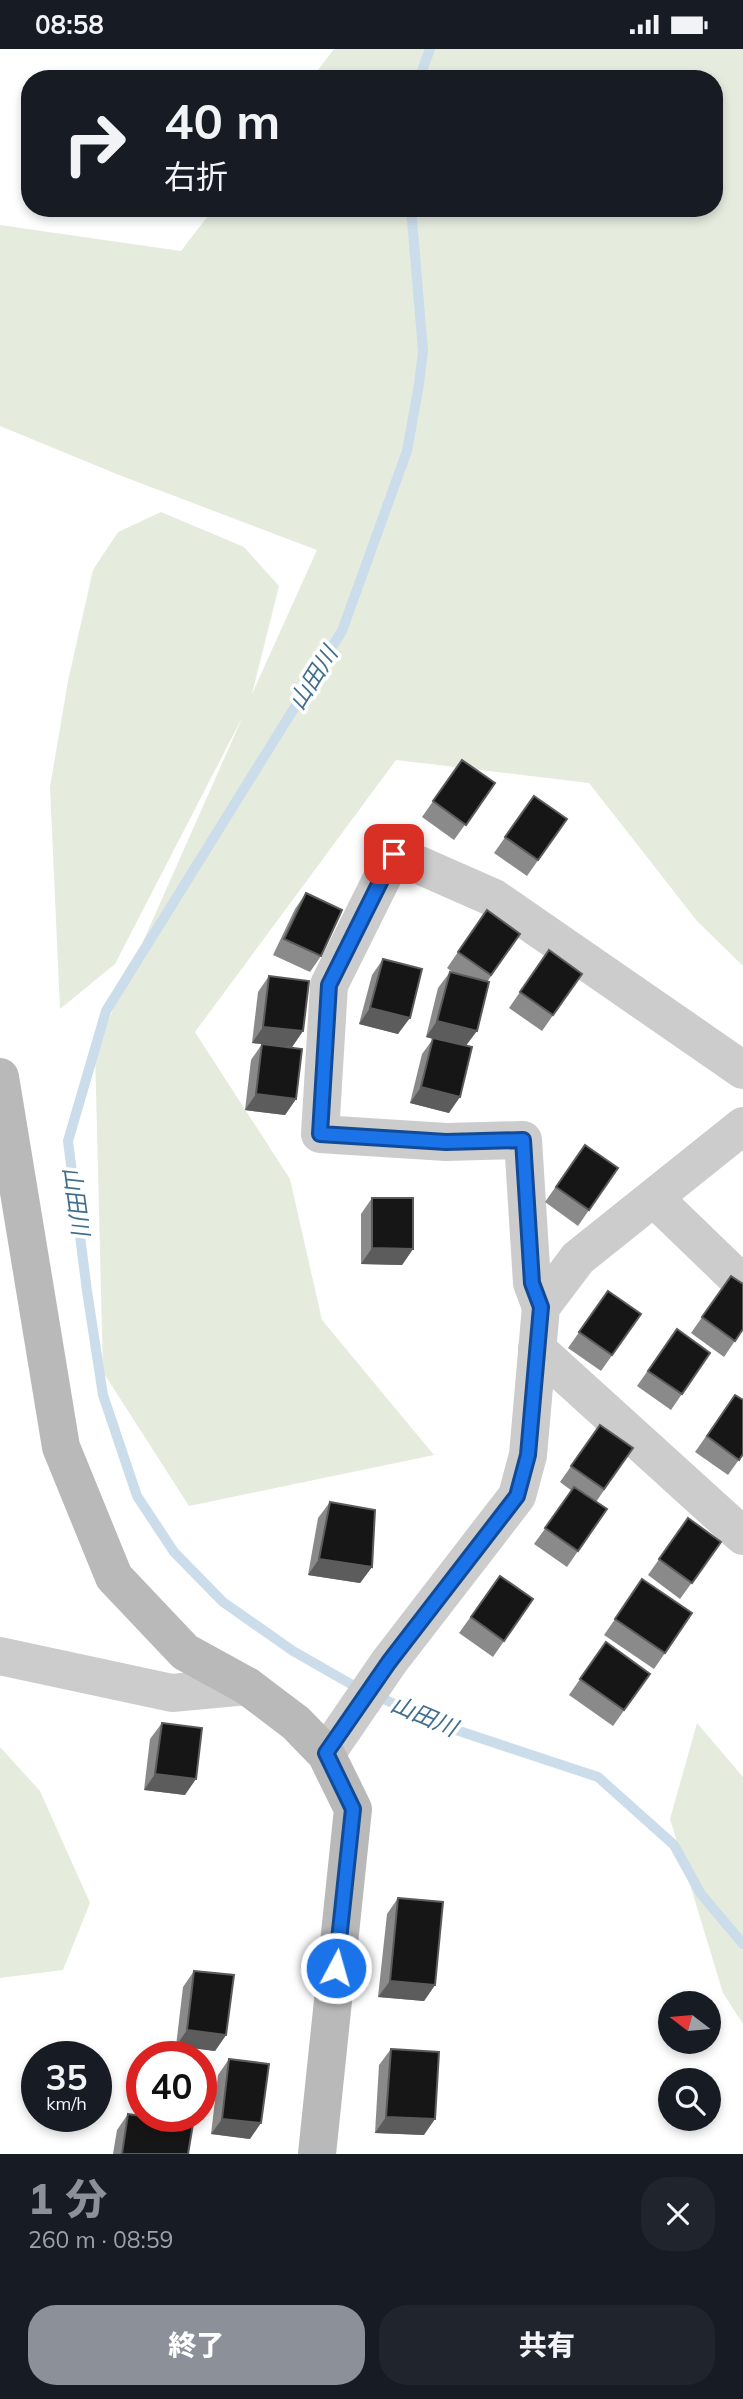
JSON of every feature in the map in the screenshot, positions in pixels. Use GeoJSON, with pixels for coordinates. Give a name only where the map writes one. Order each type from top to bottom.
{"type":"FeatureCollection","features":[{"type":"Feature","properties":{"kind":"street"},"geometry":{"type":"LineString","coordinates":[[334,1742],[389,1662],[517,1496],[528,1455],[541,1307],[532,1283],[523,1140],[446,1142],[320,1134],[329,985],[394,854],[494,898],[743,1070]]}},
{"type":"Feature","properties":{"kind":"street"},"geometry":{"type":"LineString","coordinates":[[0,1077],[61,1447],[114,1577],[185,1652],[247,1686],[296,1723],[334,1742],[353,1809],[317,2154]]}},
{"type":"Feature","properties":{"kind":"street"},"geometry":{"type":"LineString","coordinates":[[541,1307],[578,1258],[743,1126]]}},
{"type":"Feature","properties":{"kind":"street"},"geometry":{"type":"LineString","coordinates":[[655,1199],[743,1284]]}},
{"type":"Feature","properties":{"kind":"street"},"geometry":{"type":"LineString","coordinates":[[537,1349],[742,1533]]}},
{"type":"Feature","properties":{"kind":"street"},"geometry":{"type":"LineString","coordinates":[[0,1656],[172,1693],[247,1686]]}},
{"type":"Feature","properties":{"kind":"shaded area"},"geometry":{"type":"Polygon","coordinates":[[[334,49],[743,49],[743,966],[697,921],[589,783],[396,760],[195,1032],[290,1179],[322,1320],[434,1455],[189,1506],[103,1372],[95,1050],[243,716],[115,964],[60,1009],[50,787],[68,681],[93,570],[118,532],[161,512],[244,547],[279,586],[252,694],[317,550],[119,475],[0,426],[0,225],[181,251],[207,217],[723,217],[723,70],[318,70],[334,49]]]}},
{"type":"Feature","properties":{"kind":"shaded area"},"geometry":{"type":"Polygon","coordinates":[[[697,1723],[743,1777],[743,2024],[723,1993],[670,1819],[697,1723]]]}},
{"type":"Feature","properties":{"kind":"shaded area"},"geometry":{"type":"Polygon","coordinates":[[[0,1747],[40,1791],[90,1903],[63,1970],[0,1978],[0,1747]]]}},
{"type":"Feature","properties":{"kind":"building"},"geometry":{"type":"Polygon","coordinates":[[[462,760],[495,783],[466,825],[433,801],[462,760]]]}},
{"type":"Feature","properties":{"kind":"building"},"geometry":{"type":"Polygon","coordinates":[[[534,796],[567,819],[538,860],[505,837],[534,796]]]}},
{"type":"Feature","properties":{"kind":"building"},"geometry":{"type":"Polygon","coordinates":[[[306,893],[342,910],[321,956],[284,939],[306,893]]]}},
{"type":"Feature","properties":{"kind":"building"},"geometry":{"type":"Polygon","coordinates":[[[487,910],[520,934],[491,975],[458,952],[487,910]]]}},
{"type":"Feature","properties":{"kind":"building"},"geometry":{"type":"Polygon","coordinates":[[[549,950],[582,974],[553,1015],[520,992],[549,950]]]}},
{"type":"Feature","properties":{"kind":"building"},"geometry":{"type":"Polygon","coordinates":[[[383,959],[422,969],[410,1018],[370,1008],[383,959]]]}},
{"type":"Feature","properties":{"kind":"building"},"geometry":{"type":"Polygon","coordinates":[[[450,972],[489,982],[477,1031],[437,1021],[450,972]]]}},
{"type":"Feature","properties":{"kind":"building"},"geometry":{"type":"Polygon","coordinates":[[[269,976],[309,981],[303,1031],[263,1027],[269,976]]]}},
{"type":"Feature","properties":{"kind":"building"},"geometry":{"type":"Polygon","coordinates":[[[433,1038],[472,1047],[460,1097],[421,1087],[433,1038]]]}},
{"type":"Feature","properties":{"kind":"building"},"geometry":{"type":"Polygon","coordinates":[[[262,1044],[302,1049],[296,1099],[256,1094],[262,1044]]]}},
{"type":"Feature","properties":{"kind":"building"},"geometry":{"type":"Polygon","coordinates":[[[585,1145],[618,1168],[589,1210],[556,1187],[585,1145]]]}},
{"type":"Feature","properties":{"kind":"building"},"geometry":{"type":"Polygon","coordinates":[[[372,1198],[413,1198],[413,1249],[372,1248],[372,1198]]]}},
{"type":"Feature","properties":{"kind":"building"},"geometry":{"type":"Polygon","coordinates":[[[731,1276],[743,1284],[743,1329],[735,1341],[702,1317],[731,1276]]]}},
{"type":"Feature","properties":{"kind":"building"},"geometry":{"type":"Polygon","coordinates":[[[608,1291],[641,1314],[612,1355],[579,1332],[608,1291]]]}},
{"type":"Feature","properties":{"kind":"building"},"geometry":{"type":"Polygon","coordinates":[[[677,1329],[710,1353],[682,1394],[648,1371],[677,1329]]]}},
{"type":"Feature","properties":{"kind":"building"},"geometry":{"type":"Polygon","coordinates":[[[735,1395],[743,1400],[743,1454],[739,1460],[707,1436],[735,1395]]]}},
{"type":"Feature","properties":{"kind":"building"},"geometry":{"type":"Polygon","coordinates":[[[600,1425],[633,1448],[604,1489],[571,1466],[600,1425]]]}},
{"type":"Feature","properties":{"kind":"building"},"geometry":{"type":"Polygon","coordinates":[[[574,1487],[607,1509],[578,1551],[545,1528],[574,1487]]]}},
{"type":"Feature","properties":{"kind":"building"},"geometry":{"type":"Polygon","coordinates":[[[330,1502],[375,1510],[372,1567],[319,1559],[330,1502]]]}},
{"type":"Feature","properties":{"kind":"building"},"geometry":{"type":"Polygon","coordinates":[[[688,1518],[721,1542],[692,1583],[659,1559],[688,1518]]]}},
{"type":"Feature","properties":{"kind":"building"},"geometry":{"type":"Polygon","coordinates":[[[500,1576],[533,1599],[504,1641],[471,1617],[500,1576]]]}},
{"type":"Feature","properties":{"kind":"building"},"geometry":{"type":"Polygon","coordinates":[[[642,1579],[692,1613],[665,1653],[615,1619],[642,1579]]]}},
{"type":"Feature","properties":{"kind":"building"},"geometry":{"type":"Polygon","coordinates":[[[606,1642],[650,1674],[624,1710],[580,1679],[606,1642]]]}},
{"type":"Feature","properties":{"kind":"building"},"geometry":{"type":"Polygon","coordinates":[[[162,1723],[202,1728],[196,1779],[155,1774],[162,1723]]]}},
{"type":"Feature","properties":{"kind":"building"},"geometry":{"type":"Polygon","coordinates":[[[398,1898],[443,1902],[435,1985],[390,1981],[398,1898]]]}},
{"type":"Feature","properties":{"kind":"building"},"geometry":{"type":"Polygon","coordinates":[[[194,1971],[234,1975],[226,2035],[187,2030],[194,1971]]]}},
{"type":"Feature","properties":{"kind":"building"},"geometry":{"type":"Polygon","coordinates":[[[391,2049],[439,2052],[435,2119],[386,2117],[391,2049]]]}},
{"type":"Feature","properties":{"kind":"building"},"geometry":{"type":"Polygon","coordinates":[[[229,2059],[269,2064],[261,2123],[222,2119],[229,2059]]]}},
{"type":"Feature","properties":{"kind":"building"},"geometry":{"type":"Polygon","coordinates":[[[126,2127],[126,2132],[192,2132],[188,2154],[122,2154],[126,2127]]]}},
{"type":"Feature","properties":{"kind":"waterway","name":"山田川"},"geometry":{"type":"LineString","coordinates":[[422,70],[430,49]]}},
{"type":"Feature","properties":{"kind":"waterway","name":"山田川"},"geometry":{"type":"LineString","coordinates":[[412,217],[423,351],[419,384],[407,451],[342,631],[106,1011],[68,1141],[103,1395],[137,1496],[174,1552],[223,1602],[293,1651],[356,1687],[447,1727],[598,1777],[674,1845],[701,1894],[743,1944]]}},
{"type":"Feature","properties":{"kind":"route"},"geometry":{"type":"LineString","coordinates":[[336,1968],[353,1809],[326,1753],[389,1662],[517,1496],[528,1455],[541,1307],[532,1283],[523,1140],[446,1142],[320,1134],[329,985],[394,854]]}}]}
